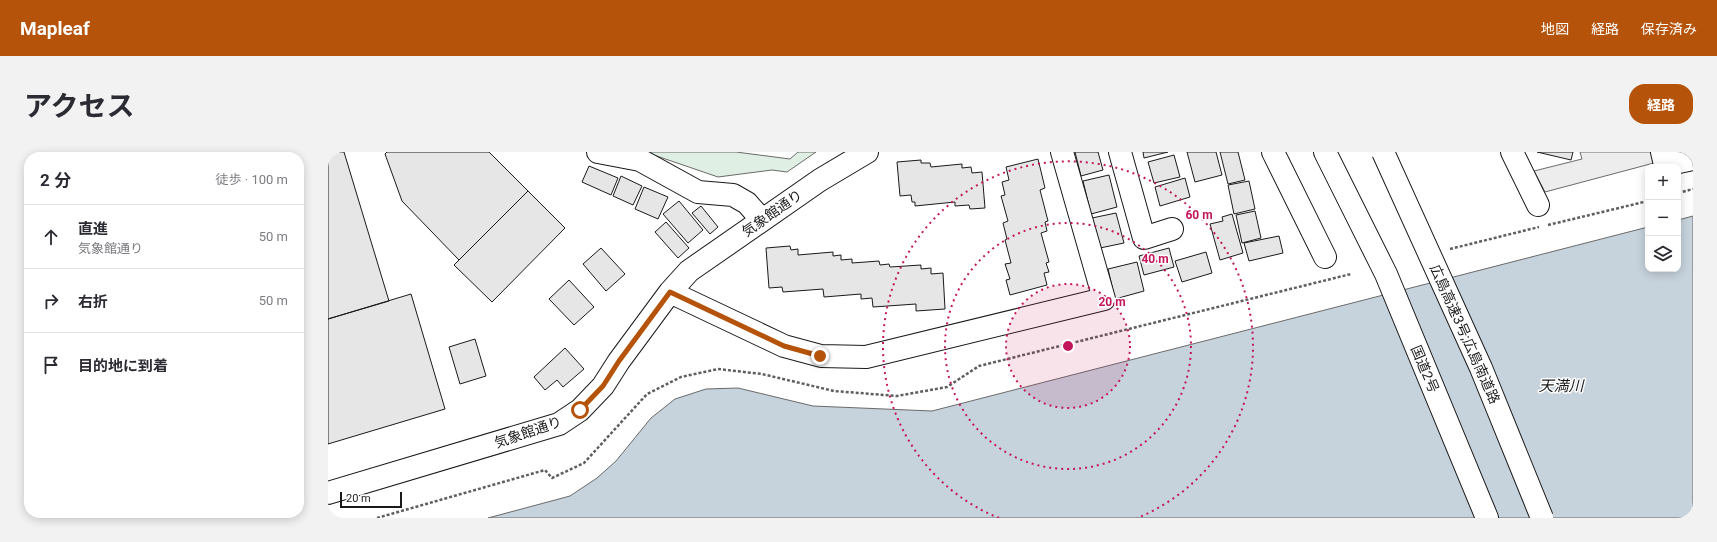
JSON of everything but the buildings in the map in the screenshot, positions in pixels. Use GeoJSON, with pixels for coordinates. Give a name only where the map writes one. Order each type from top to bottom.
{"type":"FeatureCollection","features":[{"type":"Feature","properties":{"kind":"main road"},"geometry":{"type":"LineString","coordinates":[[598,152],[640,160],[698,192],[733,195],[747,202],[762,220]]}},
{"type":"Feature","properties":{"kind":"main road","name":"気象館通り"},"geometry":{"type":"LineString","coordinates":[[328,493],[559,424],[580,410],[603,386],[619,361],[670,292],[689,271],[820,180],[867,152]]}},
{"type":"Feature","properties":{"kind":"main road"},"geometry":{"type":"LineString","coordinates":[[670,292],[784,346],[820,356],[866,357],[1104,299],[1062,152]]}},
{"type":"Feature","properties":{"kind":"main road"},"geometry":{"type":"LineString","coordinates":[[1120,152],[1144,238],[1172,229]]}},
{"type":"Feature","properties":{"kind":"main road"},"geometry":{"type":"LineString","coordinates":[[1274,152],[1325,257]]}},
{"type":"Feature","properties":{"kind":"main road","name":"国道2号"},"geometry":{"type":"LineString","coordinates":[[1325,152],[1386,274],[1487,518]]}},
{"type":"Feature","properties":{"kind":"main road","name":"国道2号"},"geometry":{"type":"LineString","coordinates":[[1343,152],[1360,222]]}},
{"type":"Feature","properties":{"kind":"main road","name":"広島高速3号;広島南道路"},"geometry":{"type":"LineString","coordinates":[[1383,152],[1481,368],[1542,518]]}},
{"type":"Feature","properties":{"kind":"main road"},"geometry":{"type":"LineString","coordinates":[[1512,152],[1538,205]]}},
{"type":"Feature","properties":{"kind":"main road"},"geometry":{"type":"LineString","coordinates":[[1662,152],[1665,165],[1693,158]]}},
{"type":"Feature","properties":{"kind":"path"},"geometry":{"type":"LineString","coordinates":[[1681,192],[1693,190]]}},
{"type":"Feature","properties":{"kind":"path"},"geometry":{"type":"LineString","coordinates":[[377,518],[545,470],[552,478],[584,463],[647,394],[681,377],[718,369],[762,374],[834,391],[897,396],[947,387],[979,366],[1352,274]]}},
{"type":"Feature","properties":{"kind":"green space"},"geometry":{"type":"Polygon","coordinates":[[[645,152],[736,152],[790,159],[798,152],[816,152],[787,172],[772,170],[718,177],[645,152]]]}},
{"type":"Feature","properties":{"kind":"shaded area"},"geometry":{"type":"Polygon","coordinates":[[[1580,152],[1651,152],[1654,163],[1645,164],[1645,165],[1545,192],[1534,171],[1582,159],[1580,152]]]}},
{"type":"Feature","properties":{"kind":"water","name":"天満川"},"geometry":{"type":"Polygon","coordinates":[[[1693,216],[1693,518],[488,518],[570,496],[597,478],[616,461],[651,418],[675,399],[706,389],[738,388],[813,406],[932,411],[1645,228],[1645,272],[1681,272],[1681,219],[1693,216]]]}},
{"type":"Feature","properties":{"kind":"route"},"geometry":{"type":"LineString","coordinates":[[580,410],[603,386],[619,361],[670,292],[784,346],[820,356]]}}]}
